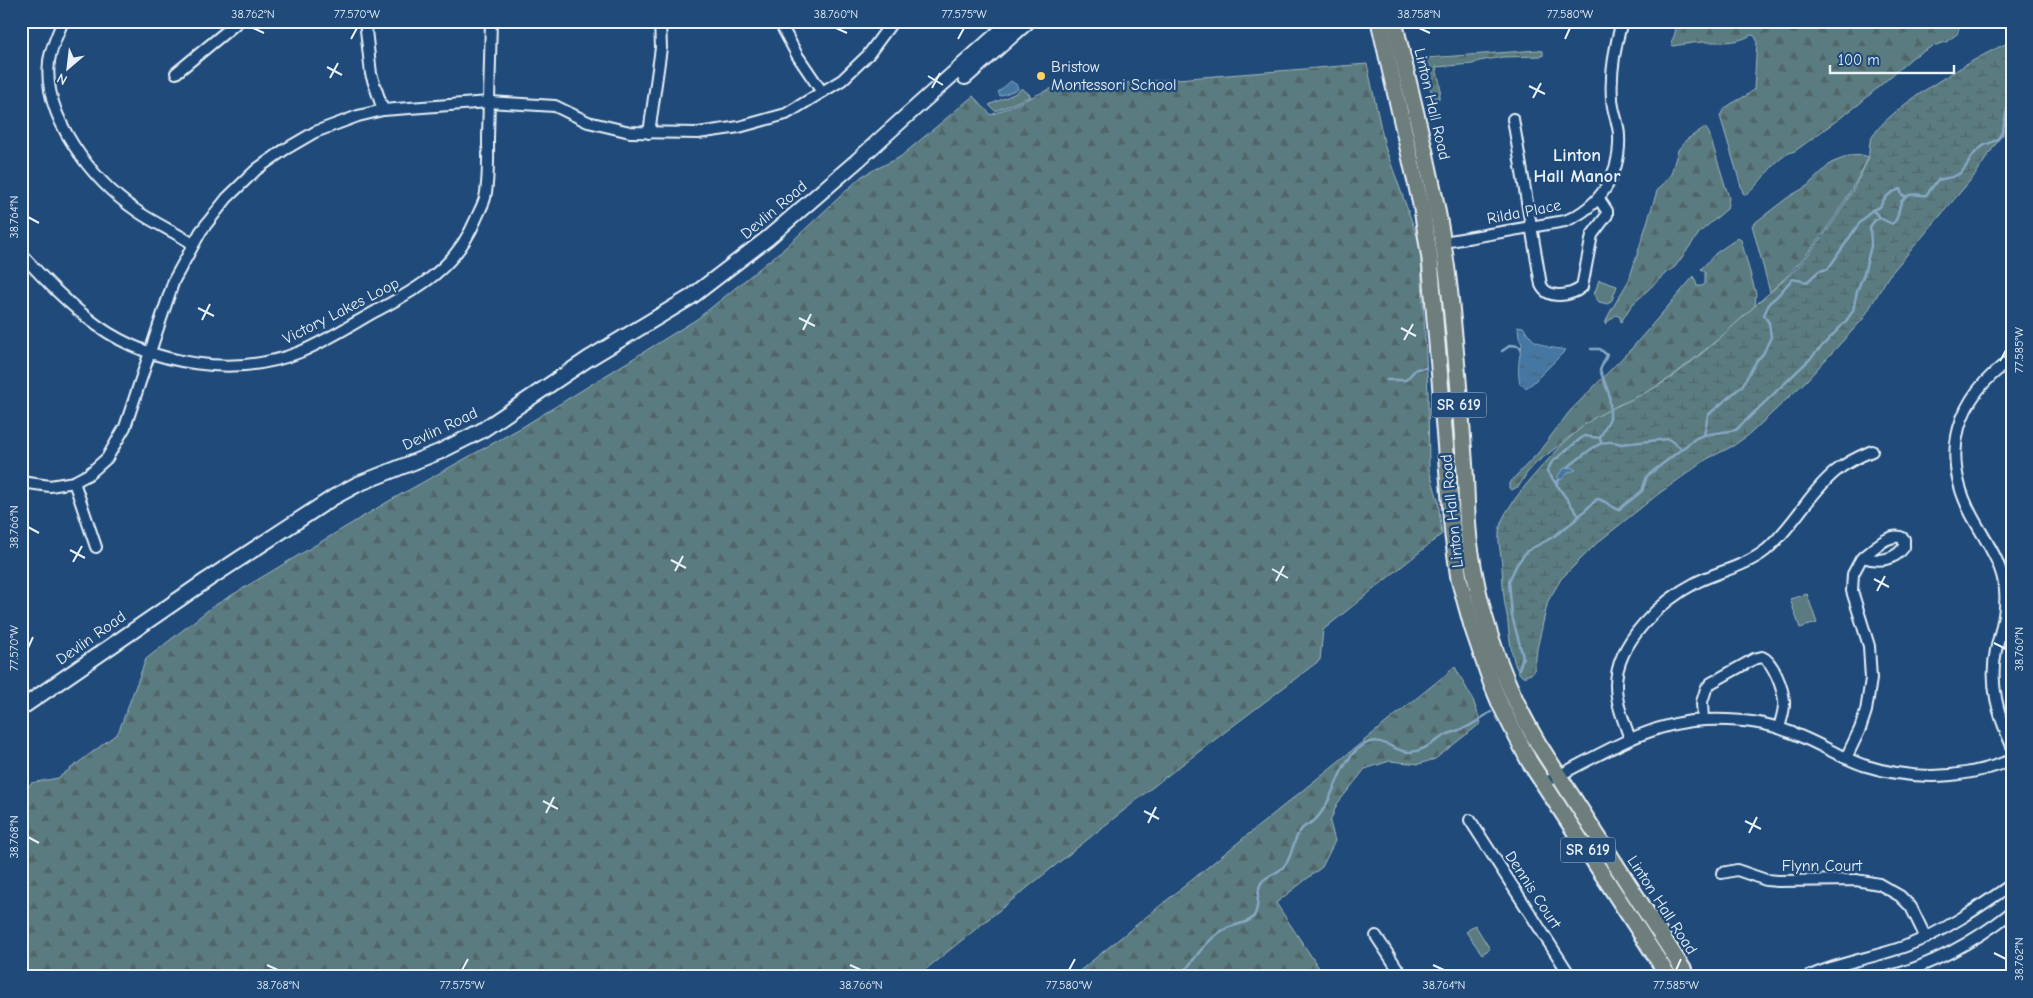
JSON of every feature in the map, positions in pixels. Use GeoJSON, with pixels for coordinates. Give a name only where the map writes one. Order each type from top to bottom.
{"type":"FeatureCollection","features":[{"type":"Feature","properties":{"kind":"main road","name":"Devlin Road"},"geometry":{"type":"LineString","coordinates":[[21,708],[200,585],[334,497],[358,484],[439,452],[482,431],[588,359],[664,314],[730,269],[858,160],[1012,21]]}},
{"type":"Feature","properties":{"kind":"main road","name":"Devlin Road"},"geometry":{"type":"LineString","coordinates":[[858,160],[906,128],[1028,21]]}},
{"type":"Feature","properties":{"kind":"main road","name":"Linton Hall Road"},"geometry":{"type":"LineString","coordinates":[[1379,21],[1422,209],[1430,259],[1453,536],[1460,579],[1472,626],[1490,682],[1518,740],[1551,780],[1688,977]]}},
{"type":"Feature","properties":{"kind":"main road","name":"Linton Hall Road"},"geometry":{"type":"LineString","coordinates":[[1394,21],[1444,242],[1451,305],[1470,546],[1484,616],[1503,672],[1551,780],[1669,977]]}},
{"type":"Feature","properties":{"kind":"street"},"geometry":{"type":"LineString","coordinates":[[64,21],[49,60],[50,87],[58,116],[72,144],[111,190],[137,211],[193,244]]}},
{"type":"Feature","properties":{"kind":"street"},"geometry":{"type":"LineString","coordinates":[[176,73],[239,21]]}},
{"type":"Feature","properties":{"kind":"street"},"geometry":{"type":"LineString","coordinates":[[365,21],[371,74],[383,110]]}},
{"type":"Feature","properties":{"kind":"street","name":"Victory Lakes Loop"},"geometry":{"type":"LineString","coordinates":[[21,254],[75,309],[100,327],[125,342],[182,361],[211,365],[241,365],[268,361],[298,352],[330,338],[408,295],[436,275],[460,249],[472,227],[485,198],[491,21]]}},
{"type":"Feature","properties":{"kind":"street"},"geometry":{"type":"LineString","coordinates":[[649,133],[661,48],[660,21]]}},
{"type":"Feature","properties":{"kind":"street"},"geometry":{"type":"LineString","coordinates":[[780,21],[797,55],[822,92]]}},
{"type":"Feature","properties":{"kind":"street"},"geometry":{"type":"LineString","coordinates":[[21,482],[50,486],[74,482],[89,474],[107,458],[125,427],[174,280],[193,244],[227,198],[257,169],[315,132],[358,116],[383,110],[489,102],[555,106],[588,122],[609,128],[649,133],[698,133],[739,128],[786,114],[842,80],[868,56],[893,21]]}},
{"type":"Feature","properties":{"kind":"street","name":"Rilda Place"},"geometry":{"type":"LineString","coordinates":[[1444,242],[1559,222],[1578,216],[1599,199],[1610,178],[1619,147],[1619,128],[1611,89],[1615,52],[1622,21]]}},
{"type":"Feature","properties":{"kind":"street"},"geometry":{"type":"LineString","coordinates":[[1513,119],[1543,290],[1552,295],[1575,292],[1582,287],[1592,235],[1607,215],[1607,211],[1599,199]]}},
{"type":"Feature","properties":{"kind":"street"},"geometry":{"type":"LineString","coordinates":[[2012,359],[1984,382],[1966,407],[1958,432],[1955,459],[1964,500],[1996,558],[2005,588],[2005,614],[1996,649],[1993,676],[1997,707],[2012,746]]}},
{"type":"Feature","properties":{"kind":"street"},"geometry":{"type":"LineString","coordinates":[[1630,739],[1617,700],[1617,671],[1620,659],[1627,646],[1645,622],[1690,587],[1749,561],[1761,553],[1778,538],[1830,476],[1848,462],[1872,451]]}},
{"type":"Feature","properties":{"kind":"street"},"geometry":{"type":"LineString","coordinates":[[74,482],[96,547]]}},
{"type":"Feature","properties":{"kind":"street"},"geometry":{"type":"LineString","coordinates":[[1846,758],[1860,729],[1868,703],[1872,679],[1869,646],[1852,591],[1856,566],[1863,557]]}},
{"type":"Feature","properties":{"kind":"street"},"geometry":{"type":"LineString","coordinates":[[1703,720],[1703,695],[1711,683],[1754,659],[1762,657],[1770,663],[1782,693],[1784,709],[1779,728]]}},
{"type":"Feature","properties":{"kind":"street"},"geometry":{"type":"LineString","coordinates":[[1551,780],[1630,739],[1668,726],[1703,720],[1750,722],[1779,728],[1846,758],[1884,771],[1925,776],[1972,772],[2012,760]]}},
{"type":"Feature","properties":{"kind":"street","name":"Dennis Court"},"geometry":{"type":"LineString","coordinates":[[1470,820],[1571,977]]}},
{"type":"Feature","properties":{"kind":"street","name":"Flynn Court"},"geometry":{"type":"LineString","coordinates":[[1722,873],[1737,870],[1778,882],[1856,880],[1879,884],[1900,896],[1911,907],[1926,938]]}},
{"type":"Feature","properties":{"kind":"street"},"geometry":{"type":"LineString","coordinates":[[1808,977],[1843,963],[1883,953],[1926,938],[1967,915],[2012,884]]}},
{"type":"Feature","properties":{"kind":"street"},"geometry":{"type":"LineString","coordinates":[[1888,977],[1926,965],[1954,952],[2012,912]]}},
{"type":"Feature","properties":{"kind":"street"},"geometry":{"type":"LineString","coordinates":[[1376,936],[1403,977]]}},
{"type":"Feature","properties":{"kind":"green space"},"geometry":{"type":"Polygon","coordinates":[[[1672,21],[1967,21],[1959,28],[1957,34],[1946,42],[1933,46],[1913,57],[1858,105],[1795,151],[1781,158],[1746,195],[1743,193],[1720,116],[1726,107],[1746,96],[1754,89],[1757,41],[1755,36],[1751,35],[1730,42],[1700,42],[1673,46],[1671,42],[1675,29],[1672,21]]]}},
{"type":"Feature","properties":{"kind":"green space"},"geometry":{"type":"Polygon","coordinates":[[[2012,41],[2012,125],[1999,139],[1975,175],[1888,277],[1863,319],[1806,381],[1750,434],[1733,446],[1707,459],[1657,495],[1597,543],[1561,579],[1548,601],[1537,649],[1535,668],[1531,674],[1523,677],[1516,666],[1511,649],[1499,540],[1501,523],[1528,482],[1556,451],[1583,426],[1594,418],[1672,377],[1717,341],[1795,270],[1816,245],[1854,189],[1868,159],[1870,142],[1878,129],[1892,115],[1956,70],[2012,41]]]}},
{"type":"Feature","properties":{"kind":"green space"},"geometry":{"type":"Polygon","coordinates":[[[1543,51],[1543,56],[1503,57],[1479,61],[1473,64],[1436,67],[1440,89],[1437,102],[1430,87],[1425,65],[1427,58],[1543,51]]]}},
{"type":"Feature","properties":{"kind":"green space"},"geometry":{"type":"Polygon","coordinates":[[[1367,64],[1385,147],[1420,244],[1428,392],[1429,469],[1438,500],[1442,534],[1323,630],[1320,660],[1163,779],[916,977],[21,977],[21,799],[31,783],[58,778],[118,733],[146,659],[212,607],[389,501],[524,426],[697,319],[786,247],[862,176],[900,157],[973,96],[991,115],[1050,89],[1367,64]]]}},
{"type":"Feature","properties":{"kind":"green space"},"geometry":{"type":"Polygon","coordinates":[[[1022,88],[1031,96],[995,111],[989,105],[1016,93],[1022,88]]]}},
{"type":"Feature","properties":{"kind":"green space"},"geometry":{"type":"Polygon","coordinates":[[[1705,127],[1709,133],[1729,198],[1727,209],[1700,232],[1675,267],[1667,272],[1631,306],[1621,322],[1620,317],[1616,315],[1605,324],[1629,280],[1657,191],[1671,174],[1678,150],[1686,140],[1705,127]]]}},
{"type":"Feature","properties":{"kind":"green space"},"geometry":{"type":"Polygon","coordinates":[[[1862,155],[1869,157],[1838,212],[1800,262],[1770,292],[1752,225],[1787,198],[1807,186],[1831,163],[1849,156],[1862,155]]]}},
{"type":"Feature","properties":{"kind":"green space"},"geometry":{"type":"Polygon","coordinates":[[[1738,238],[1741,240],[1756,294],[1755,306],[1727,332],[1670,378],[1641,396],[1618,405],[1592,420],[1536,463],[1519,486],[1512,490],[1509,488],[1509,483],[1538,453],[1570,411],[1632,348],[1694,276],[1697,286],[1705,284],[1705,272],[1701,269],[1716,253],[1738,238]]]}},
{"type":"Feature","properties":{"kind":"green space"},"geometry":{"type":"Polygon","coordinates":[[[1599,280],[1617,286],[1612,300],[1608,304],[1599,302],[1594,295],[1599,280]]]}},
{"type":"Feature","properties":{"kind":"green space"},"geometry":{"type":"Polygon","coordinates":[[[1807,594],[1817,623],[1800,628],[1790,599],[1807,594]]]}},
{"type":"Feature","properties":{"kind":"green space"},"geometry":{"type":"Polygon","coordinates":[[[1455,667],[1473,700],[1481,723],[1435,759],[1419,764],[1390,761],[1365,769],[1337,804],[1330,822],[1335,841],[1322,867],[1276,903],[1325,977],[1072,977],[1455,667]]]}},
{"type":"Feature","properties":{"kind":"green space"},"geometry":{"type":"Polygon","coordinates":[[[1475,925],[1490,949],[1482,954],[1466,932],[1475,925]]]}},
{"type":"Feature","properties":{"kind":"water"},"geometry":{"type":"Polygon","coordinates":[[[1011,81],[1017,85],[1018,89],[1000,96],[998,92],[1011,81]]]}},
{"type":"Feature","properties":{"kind":"water"},"geometry":{"type":"Polygon","coordinates":[[[1518,326],[1523,327],[1533,340],[1548,347],[1566,350],[1526,388],[1520,384],[1519,379],[1522,344],[1519,338],[1518,326]]]}},
{"type":"Feature","properties":{"kind":"water"},"geometry":{"type":"Polygon","coordinates":[[[1571,467],[1576,470],[1569,472],[1561,480],[1557,477],[1563,469],[1571,467]]]}},
{"type":"Feature","properties":{"kind":"waterway"},"geometry":{"type":"LineString","coordinates":[[1519,669],[1523,657],[1512,616],[1509,581],[1517,564],[1527,551],[1553,537],[1574,521],[1597,499],[1618,510],[1642,491],[1647,476],[1696,438],[1736,430],[1810,359],[1853,311],[1871,246],[1870,227],[1875,220],[1880,218],[1892,224],[1905,197],[1912,194],[1926,195],[1938,180],[1961,173],[1976,152],[1999,137],[2012,97]]}},
{"type":"Feature","properties":{"kind":"waterway"},"geometry":{"type":"LineString","coordinates":[[1872,210],[1880,207],[1887,196],[1896,190],[1900,189],[1902,195],[1906,196]]}},
{"type":"Feature","properties":{"kind":"waterway"},"geometry":{"type":"LineString","coordinates":[[1704,435],[1708,415],[1742,386],[1757,360],[1763,354],[1771,337],[1769,323],[1764,315],[1770,302],[1793,279],[1807,282],[1819,271],[1828,269],[1858,225],[1872,210],[1880,217]]}},
{"type":"Feature","properties":{"kind":"waterway"},"geometry":{"type":"LineString","coordinates":[[1502,351],[1511,345],[1521,348]]}},
{"type":"Feature","properties":{"kind":"waterway"},"geometry":{"type":"LineString","coordinates":[[1591,349],[1600,349],[1607,355],[1600,370],[1609,394],[1610,418],[1600,438],[1601,443]]}},
{"type":"Feature","properties":{"kind":"waterway"},"geometry":{"type":"LineString","coordinates":[[1387,380],[1406,380],[1416,369],[1426,368]]}},
{"type":"Feature","properties":{"kind":"waterway"},"geometry":{"type":"LineString","coordinates":[[1579,516],[1547,471],[1552,462],[1584,436],[1600,438]]}},
{"type":"Feature","properties":{"kind":"waterway"},"geometry":{"type":"LineString","coordinates":[[1567,467],[1592,448],[1605,442],[1621,444],[1669,439],[1682,449]]}},
{"type":"Feature","properties":{"kind":"waterway"},"geometry":{"type":"LineString","coordinates":[[1556,484],[1559,480]]}},
{"type":"Feature","properties":{"kind":"waterway"},"geometry":{"type":"LineString","coordinates":[[1180,977],[1213,937],[1227,928],[1252,919],[1256,912],[1261,883],[1285,865],[1300,831],[1321,813],[1342,770],[1352,754],[1359,748],[1373,741],[1384,743],[1405,752],[1420,750],[1444,736],[1472,725],[1491,712]]}},
{"type":"Feature","properties":{"kind":"place","name":"Bristow Montessori School"},"geometry":{"type":"Point","coordinates":[1041,76]}},
{"type":"Feature","properties":{"kind":"district","name":"Linton Hall Manor"},"geometry":{"type":"Point","coordinates":[1577,165]}}]}
